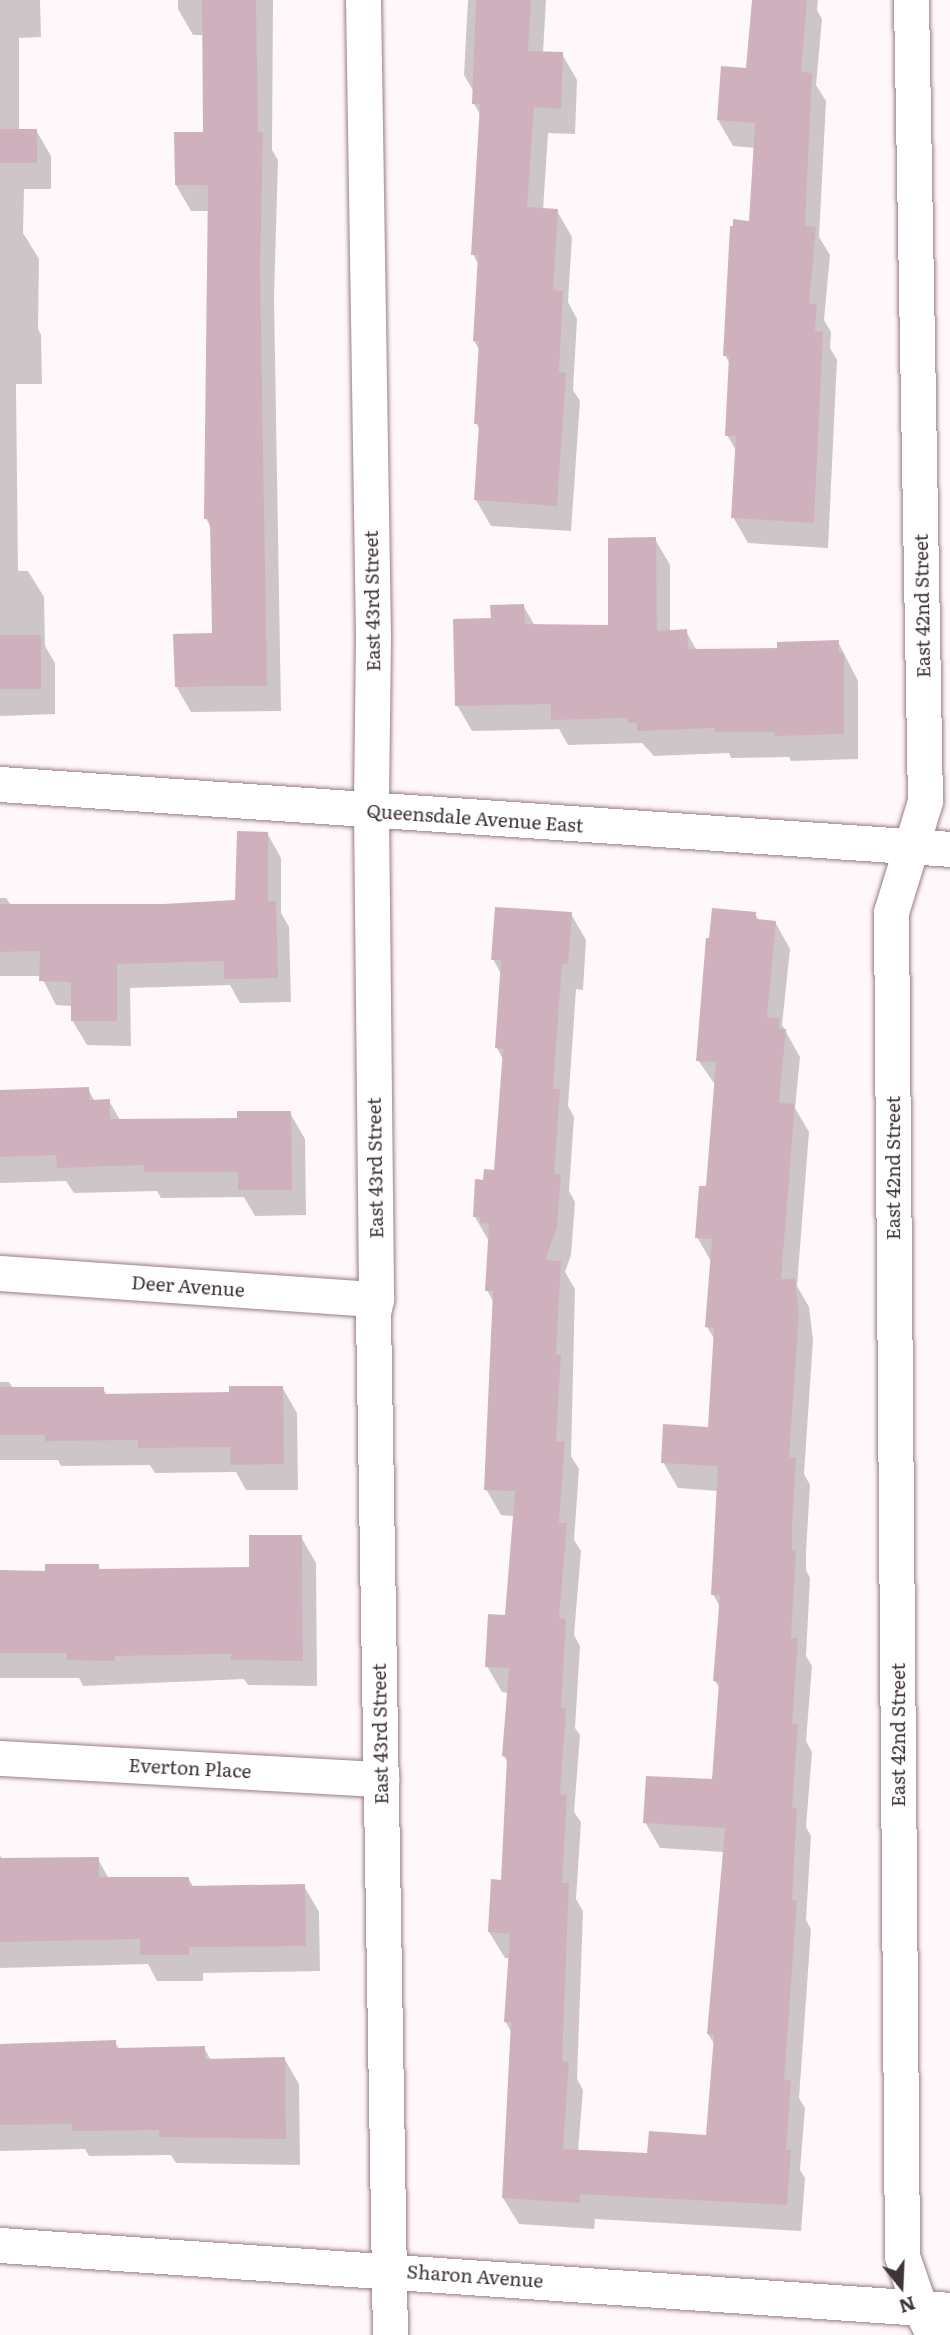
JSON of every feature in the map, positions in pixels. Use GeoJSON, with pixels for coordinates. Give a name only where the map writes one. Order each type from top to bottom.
{"type":"FeatureCollection","features":[{"type":"Feature","properties":{"kind":"street","name":"East 43rd Street"},"geometry":{"type":"LineString","coordinates":[[363,0],[373,636],[371,811],[376,1299],[373,1313],[390,2335]]}},
{"type":"Feature","properties":{"kind":"street","name":"East 42nd Street"},"geometry":{"type":"LineString","coordinates":[[911,0],[925,802],[914,846],[891,912],[902,2256],[935,2318]]}},
{"type":"Feature","properties":{"kind":"street","name":"Queensdale Avenue East"},"geometry":{"type":"LineString","coordinates":[[0,784],[950,849]]}},
{"type":"Feature","properties":{"kind":"street","name":"Deer Avenue"},"geometry":{"type":"LineString","coordinates":[[0,1273],[376,1299]]}},
{"type":"Feature","properties":{"kind":"street","name":"Everton Place"},"geometry":{"type":"LineString","coordinates":[[0,1758],[381,1779]]}},
{"type":"Feature","properties":{"kind":"street","name":"Sharon Avenue"},"geometry":{"type":"LineString","coordinates":[[0,2245],[390,2271],[935,2318]]}},
{"type":"Feature","properties":{"kind":"building"},"geometry":{"type":"Polygon","coordinates":[[[202,0],[256,0],[258,132],[263,132],[260,269],[267,686],[175,687],[173,634],[212,633],[210,524],[208,519],[204,519],[208,185],[175,185],[174,132],[203,132],[202,0]]]}},
{"type":"Feature","properties":{"kind":"building"},"geometry":{"type":"Polygon","coordinates":[[[476,0],[531,0],[528,51],[563,52],[561,109],[534,107],[527,207],[558,209],[553,290],[563,291],[559,372],[566,373],[557,506],[474,500],[479,424],[474,424],[479,342],[473,341],[478,255],[471,255],[480,104],[472,104],[476,0]]]}},
{"type":"Feature","properties":{"kind":"building"},"geometry":{"type":"Polygon","coordinates":[[[752,0],[807,0],[801,72],[812,73],[805,226],[816,227],[809,304],[817,304],[815,331],[823,332],[814,523],[731,518],[736,436],[725,436],[729,356],[723,356],[730,226],[733,226],[733,219],[749,221],[755,123],[717,120],[721,66],[746,68],[752,0]]]}},
{"type":"Feature","properties":{"kind":"building"},"geometry":{"type":"Polygon","coordinates":[[[0,129],[37,129],[37,163],[0,163],[0,129]]]}},
{"type":"Feature","properties":{"kind":"building"},"geometry":{"type":"Polygon","coordinates":[[[656,537],[657,631],[687,629],[688,649],[777,648],[777,642],[839,640],[839,653],[844,653],[844,734],[775,736],[774,732],[715,732],[715,728],[637,731],[637,723],[628,723],[628,718],[551,720],[551,704],[455,706],[453,619],[491,618],[490,605],[524,604],[525,624],[608,625],[608,538],[656,537]]]}},
{"type":"Feature","properties":{"kind":"building"},"geometry":{"type":"Polygon","coordinates":[[[0,635],[41,635],[41,689],[0,689],[0,635]]]}},
{"type":"Feature","properties":{"kind":"building"},"geometry":{"type":"Polygon","coordinates":[[[237,831],[268,832],[268,901],[276,901],[278,978],[224,979],[224,961],[117,964],[117,1021],[71,1021],[71,982],[39,981],[40,951],[0,952],[0,904],[163,904],[235,900],[237,831]]]}},
{"type":"Feature","properties":{"kind":"building"},"geometry":{"type":"Polygon","coordinates":[[[495,907],[572,912],[568,964],[562,964],[553,1089],[560,1089],[554,1174],[561,1174],[557,1228],[545,1260],[561,1261],[556,1354],[561,1355],[556,1441],[565,1441],[559,1523],[567,1523],[559,1618],[566,1619],[561,1707],[566,1708],[560,1794],[567,1795],[562,1883],[569,1883],[562,2061],[569,2062],[563,2149],[647,2153],[649,2131],[706,2135],[714,2035],[707,2034],[725,1828],[643,1823],[646,1776],[712,1779],[719,1682],[713,1681],[720,1595],[711,1595],[718,1466],[661,1463],[663,1424],[708,1427],[714,1328],[705,1327],[712,1239],[695,1238],[699,1186],[706,1186],[716,1062],[696,1061],[706,938],[709,938],[712,908],[756,912],[756,919],[776,921],[767,1017],[780,1018],[779,1029],[786,1029],[779,1103],[795,1104],[781,1279],[795,1279],[799,1313],[789,1457],[796,1457],[792,1550],[796,1550],[791,1638],[798,1638],[792,1724],[798,1724],[792,1808],[797,1808],[792,1900],[797,1901],[784,2080],[791,2080],[786,2150],[791,2150],[787,2205],[580,2194],[580,2203],[502,2198],[511,2022],[504,2022],[510,1934],[488,1932],[491,1879],[501,1880],[507,1757],[502,1756],[509,1668],[485,1667],[488,1614],[505,1615],[515,1491],[484,1490],[493,1291],[485,1291],[489,1224],[480,1223],[480,1217],[473,1217],[475,1179],[483,1180],[484,1169],[494,1170],[503,1049],[495,1048],[501,960],[491,960],[495,907]]]}},
{"type":"Feature","properties":{"kind":"building"},"geometry":{"type":"Polygon","coordinates":[[[89,1087],[90,1100],[110,1099],[110,1119],[237,1118],[237,1111],[291,1111],[292,1190],[238,1190],[238,1172],[144,1172],[144,1165],[57,1168],[56,1155],[0,1157],[0,1090],[89,1087]]]}},
{"type":"Feature","properties":{"kind":"building"},"geometry":{"type":"Polygon","coordinates":[[[229,1386],[283,1386],[284,1464],[230,1465],[230,1447],[138,1448],[138,1440],[45,1441],[45,1435],[0,1435],[0,1387],[104,1387],[104,1394],[229,1392],[229,1386]]]}},
{"type":"Feature","properties":{"kind":"building"},"geometry":{"type":"Polygon","coordinates":[[[249,1535],[302,1535],[303,1661],[231,1660],[231,1654],[115,1656],[115,1661],[66,1660],[67,1653],[0,1653],[0,1570],[45,1571],[45,1564],[99,1564],[99,1569],[249,1567],[249,1535]]]}},
{"type":"Feature","properties":{"kind":"building"},"geometry":{"type":"Polygon","coordinates":[[[99,1857],[99,1877],[189,1877],[189,1886],[305,1884],[306,1946],[189,1947],[189,1955],[140,1955],[140,1939],[0,1942],[0,1858],[99,1857]]]}},
{"type":"Feature","properties":{"kind":"building"},"geometry":{"type":"Polygon","coordinates":[[[116,2040],[116,2048],[205,2046],[205,2059],[285,2057],[286,2139],[159,2137],[159,2130],[72,2131],[72,2124],[0,2125],[0,2044],[116,2040]]]}}]}
